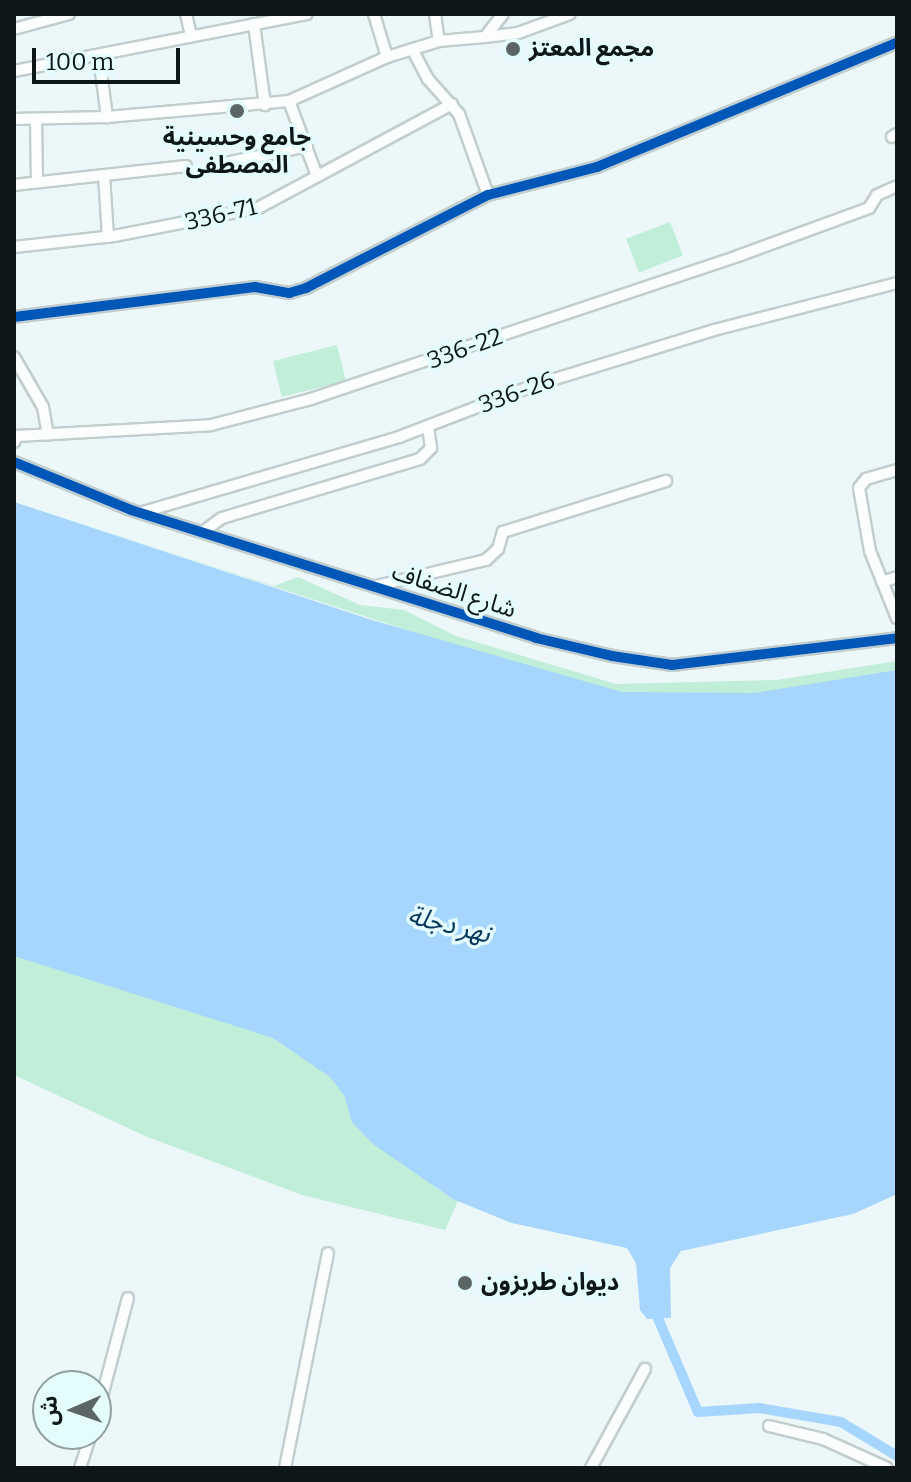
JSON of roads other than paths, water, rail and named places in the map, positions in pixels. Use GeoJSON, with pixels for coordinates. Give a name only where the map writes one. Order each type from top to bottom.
{"type":"FeatureCollection","features":[{"type":"Feature","properties":{"kind":"street"},"geometry":{"type":"LineString","coordinates":[[14,29],[69,14]]}},
{"type":"Feature","properties":{"kind":"street"},"geometry":{"type":"LineString","coordinates":[[186,14],[191,36]]}},
{"type":"Feature","properties":{"kind":"street"},"geometry":{"type":"LineString","coordinates":[[14,71],[99,57],[307,14]]}},
{"type":"Feature","properties":{"kind":"street"},"geometry":{"type":"LineString","coordinates":[[374,14],[387,57]]}},
{"type":"Feature","properties":{"kind":"street"},"geometry":{"type":"LineString","coordinates":[[435,14],[439,41]]}},
{"type":"Feature","properties":{"kind":"street"},"geometry":{"type":"LineString","coordinates":[[485,37],[503,14]]}},
{"type":"Feature","properties":{"kind":"street"},"geometry":{"type":"LineString","coordinates":[[14,119],[107,117],[289,101],[412,49],[439,41],[485,37],[539,19],[570,14]]}},
{"type":"Feature","properties":{"kind":"street"},"geometry":{"type":"LineString","coordinates":[[254,24],[265,105]]}},
{"type":"Feature","properties":{"kind":"street"},"geometry":{"type":"LineString","coordinates":[[14,317],[255,287],[289,293],[306,288],[488,195],[597,167],[897,43]]}},
{"type":"Feature","properties":{"kind":"street"},"geometry":{"type":"LineString","coordinates":[[412,49],[428,79],[452,104],[488,195]]}},
{"type":"Feature","properties":{"kind":"street"},"geometry":{"type":"LineString","coordinates":[[99,57],[107,117]]}},
{"type":"Feature","properties":{"kind":"street"},"geometry":{"type":"LineString","coordinates":[[289,101],[317,176]]}},
{"type":"Feature","properties":{"kind":"street","name":"336-71"},"geometry":{"type":"LineString","coordinates":[[14,247],[108,237],[258,208],[452,104]]}},
{"type":"Feature","properties":{"kind":"street"},"geometry":{"type":"LineString","coordinates":[[36,119],[37,182]]}},
{"type":"Feature","properties":{"kind":"street"},"geometry":{"type":"LineString","coordinates":[[221,164],[307,146]]}},
{"type":"Feature","properties":{"kind":"street"},"geometry":{"type":"LineString","coordinates":[[14,185],[186,166]]}},
{"type":"Feature","properties":{"kind":"street"},"geometry":{"type":"LineString","coordinates":[[104,175],[108,237]]}},
{"type":"Feature","properties":{"kind":"street","name":"336-22"},"geometry":{"type":"LineString","coordinates":[[14,442],[17,436],[211,425],[340,390],[869,208],[877,195],[897,186]]}},
{"type":"Feature","properties":{"kind":"street","name":"336-26"},"geometry":{"type":"LineString","coordinates":[[141,513],[428,426],[581,371],[829,297],[897,283]]}},
{"type":"Feature","properties":{"kind":"street"},"geometry":{"type":"LineString","coordinates":[[14,357],[43,407],[48,435]]}},
{"type":"Feature","properties":{"kind":"street"},"geometry":{"type":"LineString","coordinates":[[204,531],[222,518],[420,459],[431,448],[428,426]]}},
{"type":"Feature","properties":{"kind":"street","name":"شارع الضفاف"},"geometry":{"type":"LineString","coordinates":[[14,462],[141,513],[536,638],[656,664],[897,638]]}},
{"type":"Feature","properties":{"kind":"street"},"geometry":{"type":"LineString","coordinates":[[897,470],[860,484],[870,551],[897,618]]}},
{"type":"Feature","properties":{"kind":"street"},"geometry":{"type":"LineString","coordinates":[[374,586],[486,560],[498,549],[503,532],[666,481]]}},
{"type":"Feature","properties":{"kind":"street"},"geometry":{"type":"LineString","coordinates":[[882,582],[897,577]]}},
{"type":"Feature","properties":{"kind":"street"},"geometry":{"type":"LineString","coordinates":[[285,1468],[328,1253]]}},
{"type":"Feature","properties":{"kind":"street"},"geometry":{"type":"LineString","coordinates":[[109,1370],[128,1298]]}},
{"type":"Feature","properties":{"kind":"street"},"geometry":{"type":"LineString","coordinates":[[591,1468],[645,1369]]}},
{"type":"Feature","properties":{"kind":"street"},"geometry":{"type":"LineString","coordinates":[[769,1426],[823,1439],[887,1468]]}},
{"type":"Feature","properties":{"kind":"water","name":"نهر دجلة"},"geometry":{"type":"Polygon","coordinates":[[[14,502],[372,620],[622,692],[755,693],[897,670],[897,1194],[853,1214],[681,1251],[670,1268],[671,1318],[647,1319],[640,1310],[636,1263],[627,1248],[512,1223],[453,1199],[373,1144],[352,1122],[344,1095],[330,1077],[273,1038],[14,956],[14,502]]]}},
{"type":"Feature","properties":{"kind":"waterway"},"geometry":{"type":"LineString","coordinates":[[654,1309],[698,1412],[759,1408],[841,1422],[897,1456]]}},
{"type":"Feature","properties":{"kind":"place","name":"مجمع المعتز"},"geometry":{"type":"Point","coordinates":[513,49]}},
{"type":"Feature","properties":{"kind":"place","name":"جامع وحسينية المصطفى"},"geometry":{"type":"Point","coordinates":[237,111]}},
{"type":"Feature","properties":{"kind":"place","name":"ديوان طربزون"},"geometry":{"type":"Point","coordinates":[465,1283]}}]}
